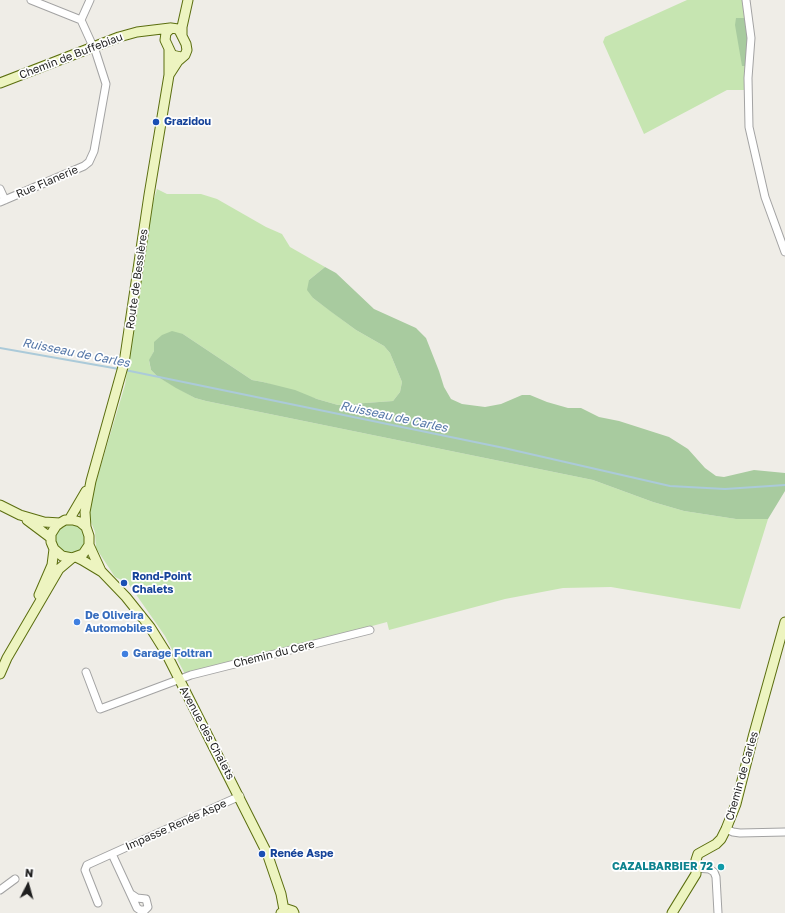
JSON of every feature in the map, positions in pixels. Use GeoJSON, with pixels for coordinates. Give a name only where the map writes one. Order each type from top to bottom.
{"type":"FeatureCollection","features":[{"type":"Feature","properties":{"kind":"street"},"geometry":{"type":"LineString","coordinates":[[31,0],[81,20],[90,0]]}},
{"type":"Feature","properties":{"kind":"street"},"geometry":{"type":"LineString","coordinates":[[746,0],[751,38],[748,78],[749,127],[765,197],[785,252]]}},
{"type":"Feature","properties":{"kind":"street","name":"Route de Bessières"},"geometry":{"type":"LineString","coordinates":[[89,545],[90,536],[86,528],[84,512],[122,376],[149,195],[169,75],[169,49],[165,40],[166,33],[171,28],[187,3]]}},
{"type":"Feature","properties":{"kind":"street","name":"Route de Bessières"},"geometry":{"type":"LineString","coordinates":[[169,75],[181,57],[185,55],[187,50],[182,35],[182,27],[187,3]]}},
{"type":"Feature","properties":{"kind":"street","name":"Rue Flanerie"},"geometry":{"type":"LineString","coordinates":[[2,201],[84,166],[92,157],[106,84],[81,20]]}},
{"type":"Feature","properties":{"kind":"street"},"geometry":{"type":"LineString","coordinates":[[171,28],[178,29],[182,35]]}},
{"type":"Feature","properties":{"kind":"street","name":"Chemin de Buffebiau"},"geometry":{"type":"LineString","coordinates":[[0,83],[125,35],[142,31],[171,28]]}},
{"type":"Feature","properties":{"kind":"street"},"geometry":{"type":"LineString","coordinates":[[142,31],[165,40]]}},
{"type":"Feature","properties":{"kind":"street"},"geometry":{"type":"LineString","coordinates":[[169,49],[172,54],[181,57]]}},
{"type":"Feature","properties":{"kind":"street"},"geometry":{"type":"LineString","coordinates":[[0,189],[2,201]]}},
{"type":"Feature","properties":{"kind":"street","name":"Route de Bessières"},"geometry":{"type":"LineString","coordinates":[[51,538],[53,530],[76,509],[92,481]]}},
{"type":"Feature","properties":{"kind":"street"},"geometry":{"type":"LineString","coordinates":[[0,505],[20,515],[51,538],[54,549],[52,565],[26,623],[0,674]]}},
{"type":"Feature","properties":{"kind":"street"},"geometry":{"type":"LineString","coordinates":[[20,515],[44,522],[76,520],[86,528]]}},
{"type":"Feature","properties":{"kind":"street"},"geometry":{"type":"LineString","coordinates":[[26,623],[33,615],[59,569],[74,558],[83,554],[89,545]]}},
{"type":"Feature","properties":{"kind":"street","name":"Avenue des Chalets"},"geometry":{"type":"LineString","coordinates":[[89,545],[102,572]]}},
{"type":"Feature","properties":{"kind":"street"},"geometry":{"type":"LineString","coordinates":[[54,549],[62,556],[74,558]]}},
{"type":"Feature","properties":{"kind":"street","name":"Avenue des Chalets"},"geometry":{"type":"LineString","coordinates":[[74,558],[82,560],[102,572],[126,596],[150,627],[165,651],[178,679],[240,796],[267,852],[281,894],[282,911],[290,909],[294,913]]}},
{"type":"Feature","properties":{"kind":"street","name":"Chemin de Carles"},"geometry":{"type":"LineString","coordinates":[[672,913],[696,874],[696,860],[698,854],[716,844],[721,839],[736,804],[785,622]]}},
{"type":"Feature","properties":{"kind":"street","name":"Chemin du Cere"},"geometry":{"type":"LineString","coordinates":[[86,672],[100,709],[191,675],[370,630]]}},
{"type":"Feature","properties":{"kind":"street"},"geometry":{"type":"LineString","coordinates":[[0,666],[7,658]]}},
{"type":"Feature","properties":{"kind":"street","name":"Impasse Renée Aspe"},"geometry":{"type":"LineString","coordinates":[[98,903],[85,870],[87,865],[240,796]]}},
{"type":"Feature","properties":{"kind":"street"},"geometry":{"type":"LineString","coordinates":[[726,829],[733,832],[785,832]]}},
{"type":"Feature","properties":{"kind":"street","name":"Impasse Renée Aspe"},"geometry":{"type":"LineString","coordinates":[[112,854],[131,894]]}},
{"type":"Feature","properties":{"kind":"street"},"geometry":{"type":"LineString","coordinates":[[696,868],[710,869],[714,872],[716,877],[718,913]]}},
{"type":"Feature","properties":{"kind":"street"},"geometry":{"type":"LineString","coordinates":[[0,890],[14,879]]}},
{"type":"Feature","properties":{"kind":"green space"},"geometry":{"type":"Polygon","coordinates":[[[687,0],[742,0],[745,18],[746,90],[727,90],[644,134],[603,42],[605,37],[687,0]]]}},
{"type":"Feature","properties":{"kind":"green space"},"geometry":{"type":"Polygon","coordinates":[[[736,18],[745,18],[748,46],[745,66],[742,66],[735,25],[736,18]]]}},
{"type":"Feature","properties":{"kind":"green space"},"geometry":{"type":"Polygon","coordinates":[[[157,189],[167,194],[201,194],[217,199],[266,227],[282,234],[290,247],[325,267],[309,280],[313,298],[356,330],[384,346],[390,353],[402,382],[400,392],[393,401],[338,405],[252,380],[183,334],[154,351],[149,361],[151,370],[158,377],[195,398],[206,401],[593,480],[653,502],[684,511],[736,519],[768,519],[740,609],[611,587],[563,588],[505,599],[389,630],[387,622],[186,676],[165,636],[128,583],[115,577],[96,548],[95,532],[87,512],[125,385],[153,202],[157,189]]]}},
{"type":"Feature","properties":{"kind":"green space"},"geometry":{"type":"Polygon","coordinates":[[[325,267],[336,273],[374,309],[416,328],[426,338],[444,387],[451,399],[462,404],[485,407],[501,404],[522,395],[530,395],[568,408],[581,408],[599,417],[619,421],[669,437],[688,449],[705,468],[716,476],[724,477],[754,470],[785,473],[785,491],[768,519],[736,519],[684,511],[653,502],[593,480],[206,401],[195,398],[176,388],[158,377],[151,370],[149,360],[154,351],[154,342],[162,335],[172,331],[183,334],[252,380],[295,390],[317,399],[338,405],[393,401],[400,392],[402,382],[390,353],[384,346],[356,330],[330,311],[313,298],[307,290],[309,280],[325,267]]]}},
{"type":"Feature","properties":{"kind":"green space"},"geometry":{"type":"Polygon","coordinates":[[[70,524],[81,528],[85,539],[81,550],[70,554],[59,550],[55,539],[59,528],[70,524]]]}},
{"type":"Feature","properties":{"kind":"waterway","name":"Ruisseau de Carles"},"geometry":{"type":"LineString","coordinates":[[0,348],[119,369]]}},
{"type":"Feature","properties":{"kind":"waterway","name":"Ruisseau de Carles"},"geometry":{"type":"LineString","coordinates":[[125,370],[504,448],[670,486],[725,489],[785,485]]}},
{"type":"Feature","properties":{"kind":"place","name":"Grazidou"},"geometry":{"type":"Point","coordinates":[156,122]}},
{"type":"Feature","properties":{"kind":"place","name":"Rond-Point Chalets"},"geometry":{"type":"Point","coordinates":[124,583]}},
{"type":"Feature","properties":{"kind":"place","name":"De Oliveira Automobiles"},"geometry":{"type":"Point","coordinates":[77,622]}},
{"type":"Feature","properties":{"kind":"place","name":"Garage Foltran"},"geometry":{"type":"Point","coordinates":[125,654]}},
{"type":"Feature","properties":{"kind":"place","name":"Renée Aspe"},"geometry":{"type":"Point","coordinates":[262,854]}},
{"type":"Feature","properties":{"kind":"place","name":"CAZALBARBIER 72"},"geometry":{"type":"Point","coordinates":[721,867]}}]}
